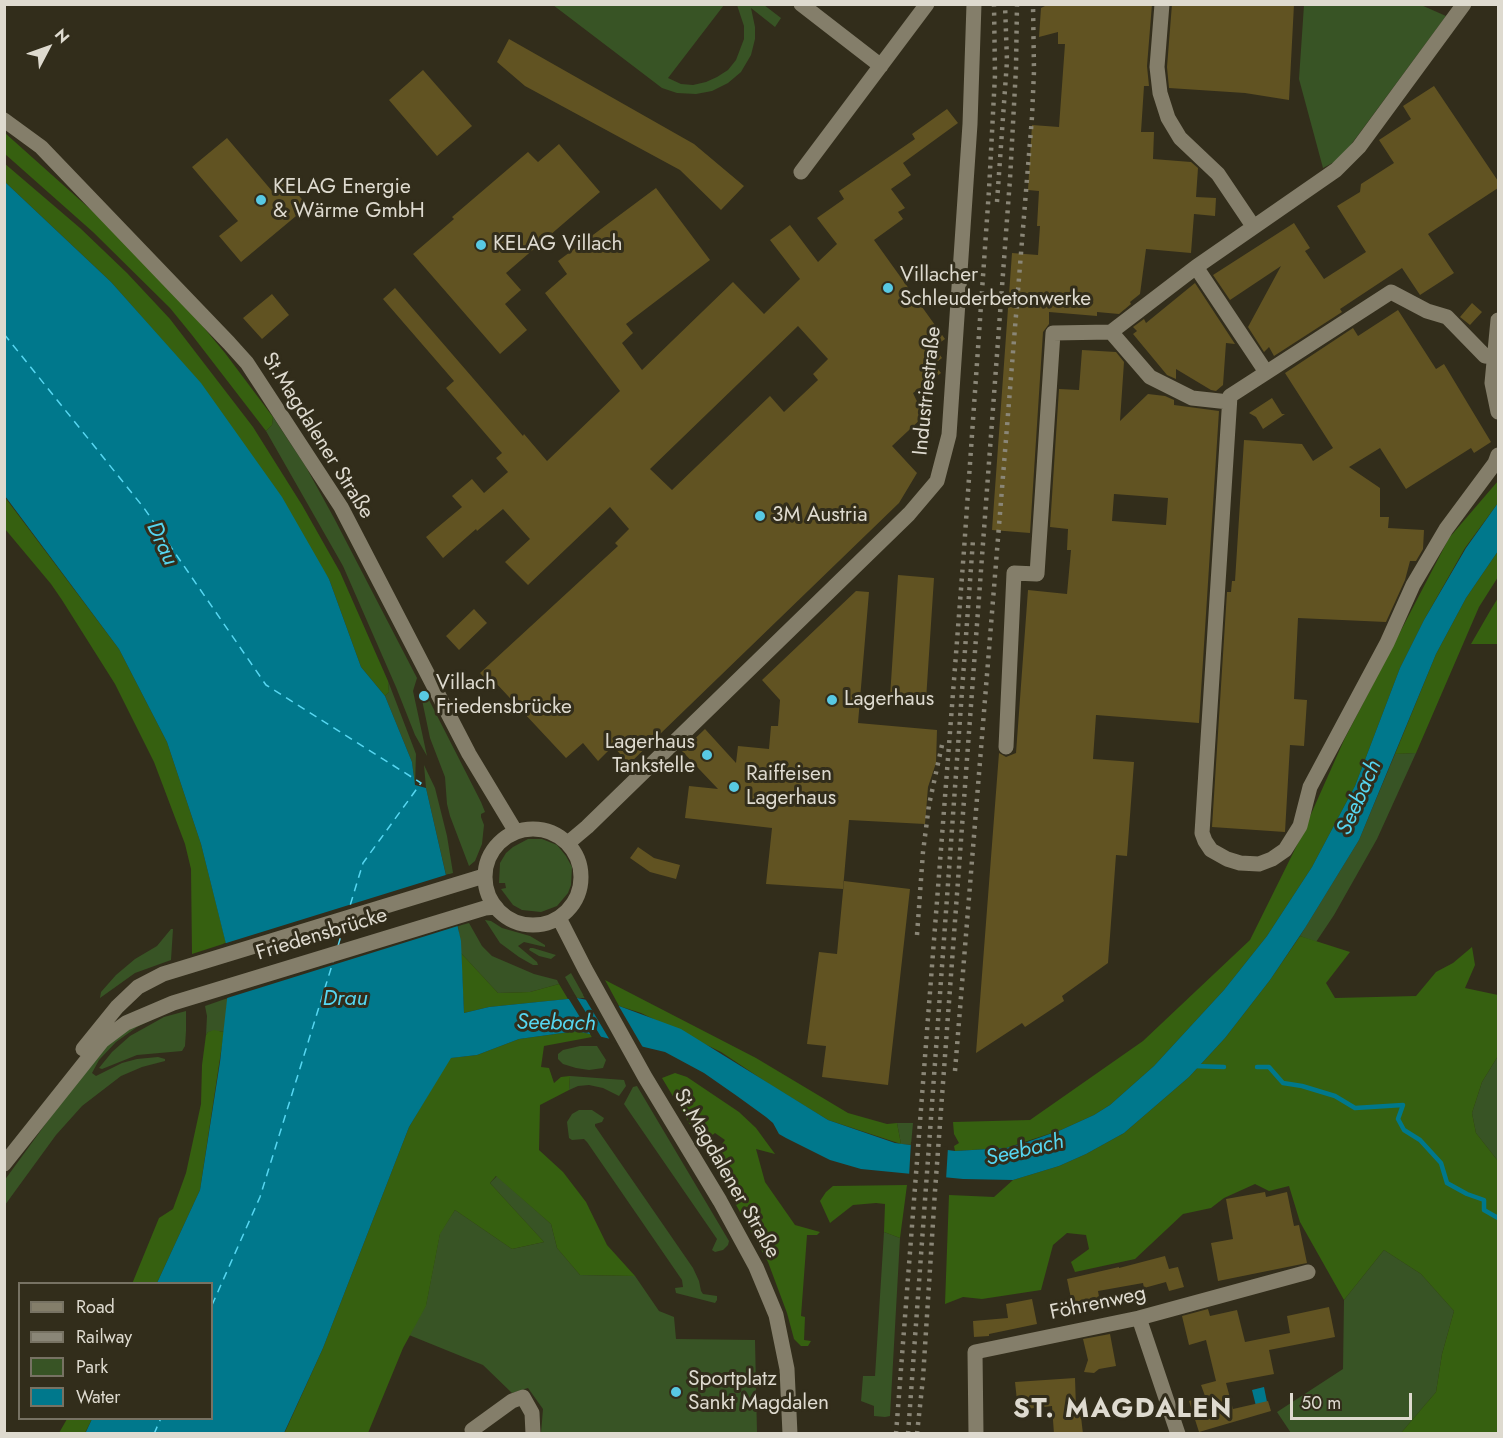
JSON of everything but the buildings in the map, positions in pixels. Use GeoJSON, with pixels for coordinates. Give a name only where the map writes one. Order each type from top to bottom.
{"type":"FeatureCollection","features":[{"type":"Feature","properties":{"kind":"street"},"geometry":{"type":"LineString","coordinates":[[801,4],[881,66]]}},
{"type":"Feature","properties":{"kind":"street"},"geometry":{"type":"LineString","coordinates":[[801,172],[927,4]]}},
{"type":"Feature","properties":{"kind":"street","name":"Industriestraße"},"geometry":{"type":"LineString","coordinates":[[568,843],[909,514],[937,482],[949,435],[970,124],[974,4]]}},
{"type":"Feature","properties":{"kind":"street"},"geometry":{"type":"LineString","coordinates":[[1162,4],[1157,68],[1160,93],[1168,118],[1180,138],[1218,174],[1253,226]]}},
{"type":"Feature","properties":{"kind":"street"},"geometry":{"type":"LineString","coordinates":[[1006,747],[1014,573],[1037,574],[1053,333],[1112,332],[1196,267],[1336,170],[1348,159],[1464,4]]}},
{"type":"Feature","properties":{"kind":"street","name":"St.Magdalener Straße"},"geometry":{"type":"LineString","coordinates":[[4,120],[40,147],[247,363],[341,507],[469,754],[516,832]]}},
{"type":"Feature","properties":{"kind":"street"},"geometry":{"type":"LineString","coordinates":[[1196,267],[1266,372]]}},
{"type":"Feature","properties":{"kind":"street"},"geometry":{"type":"LineString","coordinates":[[1495,357],[1485,356],[1447,317],[1427,311],[1391,292],[1230,396],[1203,833],[1211,850],[1240,863],[1259,864],[1285,850],[1300,826],[1310,788],[1388,643],[1413,585],[1446,529],[1495,463],[1498,455]]}},
{"type":"Feature","properties":{"kind":"street"},"geometry":{"type":"LineString","coordinates":[[1498,320],[1492,383],[1498,412]]}},
{"type":"Feature","properties":{"kind":"street"},"geometry":{"type":"LineString","coordinates":[[1112,332],[1150,377],[1192,398],[1230,402]]}},
{"type":"Feature","properties":{"kind":"street"},"geometry":{"type":"LineString","coordinates":[[536,829],[552,833],[568,843],[581,869],[580,891],[572,906],[559,918],[529,925],[491,908],[487,890],[480,878],[497,846],[516,832],[536,829]]}},
{"type":"Feature","properties":{"kind":"street","name":"Friedensbrücke"},"geometry":{"type":"LineString","coordinates":[[46,1111],[86,1044],[111,1013],[138,987],[164,974],[480,878]]}},
{"type":"Feature","properties":{"kind":"street","name":"Friedensbrücke"},"geometry":{"type":"LineString","coordinates":[[46,1111],[102,1041],[148,1012],[491,908]]}},
{"type":"Feature","properties":{"kind":"street","name":"St.Magdalener Straße"},"geometry":{"type":"LineString","coordinates":[[559,918],[645,1077],[720,1201],[756,1267],[776,1316],[787,1369],[790,1434]]}},
{"type":"Feature","properties":{"kind":"street"},"geometry":{"type":"LineString","coordinates":[[4,1164],[46,1111]]}},
{"type":"Feature","properties":{"kind":"street","name":"Föhrenweg"},"geometry":{"type":"LineString","coordinates":[[976,1434],[975,1352],[1139,1318],[1308,1272]]}},
{"type":"Feature","properties":{"kind":"street"},"geometry":{"type":"LineString","coordinates":[[1139,1318],[1178,1434]]}},
{"type":"Feature","properties":{"kind":"street"},"geometry":{"type":"LineString","coordinates":[[472,1430],[512,1401],[523,1397],[532,1413],[533,1434]]}},
{"type":"Feature","properties":{"kind":"green space"},"geometry":{"type":"Polygon","coordinates":[[[553,5],[724,5],[668,78],[681,84],[693,85],[717,77],[728,70],[736,60],[744,39],[744,26],[737,5],[764,5],[781,18],[775,27],[751,8],[755,39],[751,55],[741,72],[728,83],[712,91],[696,94],[677,93],[662,88],[553,5]]]}},
{"type":"Feature","properties":{"kind":"green space"},"geometry":{"type":"Polygon","coordinates":[[[1304,5],[1421,5],[1446,16],[1350,146],[1336,161],[1323,168],[1299,79],[1304,5]]]}},
{"type":"Feature","properties":{"kind":"green space"},"geometry":{"type":"Polygon","coordinates":[[[5,133],[118,234],[180,299],[225,353],[273,417],[272,425],[266,431],[170,308],[93,232],[5,154],[5,133]]]}},
{"type":"Feature","properties":{"kind":"green space"},"geometry":{"type":"Polygon","coordinates":[[[4,163],[80,228],[127,273],[170,319],[253,427],[302,505],[340,572],[388,681],[389,692],[385,696],[361,667],[329,579],[201,384],[111,282],[5,182],[4,163]]]}},
{"type":"Feature","properties":{"kind":"green space"},"geometry":{"type":"Polygon","coordinates":[[[273,417],[306,467],[417,678],[413,691],[427,756],[415,735],[343,566],[266,431],[272,425],[273,417]]]}},
{"type":"Feature","properties":{"kind":"green space"},"geometry":{"type":"Polygon","coordinates":[[[1498,481],[1498,503],[1465,548],[1424,620],[1400,668],[1355,786],[1312,867],[1267,936],[1224,990],[1154,1066],[1110,1105],[1094,1115],[1061,1130],[1006,1148],[955,1151],[954,1146],[959,1143],[954,1134],[953,1122],[1030,1120],[1143,1041],[1250,940],[1299,841],[1344,740],[1449,538],[1498,481]]]}},
{"type":"Feature","properties":{"kind":"green space"},"geometry":{"type":"Polygon","coordinates":[[[4,496],[119,649],[167,742],[201,844],[226,943],[192,954],[191,869],[185,844],[154,762],[115,684],[62,600],[5,529],[4,496]]]}},
{"type":"Feature","properties":{"kind":"green space"},"geometry":{"type":"Polygon","coordinates":[[[1498,551],[1498,577],[1479,607],[1416,753],[1395,754],[1436,654],[1466,598],[1498,551]]]}},
{"type":"Feature","properties":{"kind":"green space"},"geometry":{"type":"Polygon","coordinates":[[[1498,598],[1498,644],[1471,644],[1490,611],[1498,598]]]}},
{"type":"Feature","properties":{"kind":"green space"},"geometry":{"type":"Polygon","coordinates":[[[388,681],[416,754],[415,785],[412,762],[385,696],[389,692],[388,681]]]}},
{"type":"Feature","properties":{"kind":"green space"},"geometry":{"type":"Polygon","coordinates":[[[422,693],[426,694],[485,812],[481,814],[484,825],[482,844],[475,861],[469,866],[450,816],[445,777],[430,738],[422,693]]]}},
{"type":"Feature","properties":{"kind":"green space"},"geometry":{"type":"Polygon","coordinates":[[[1416,753],[1377,839],[1334,915],[1316,942],[1300,936],[1359,840],[1395,754],[1416,753]]]}},
{"type":"Feature","properties":{"kind":"green space"},"geometry":{"type":"Polygon","coordinates":[[[424,765],[435,788],[447,836],[453,873],[446,875],[426,788],[424,765]]]}},
{"type":"Feature","properties":{"kind":"green space"},"geometry":{"type":"Polygon","coordinates":[[[528,839],[542,839],[557,845],[572,867],[568,893],[557,906],[541,912],[522,910],[513,905],[501,889],[506,888],[505,883],[499,883],[500,863],[506,853],[528,839]]]}},
{"type":"Feature","properties":{"kind":"green space"},"geometry":{"type":"Polygon","coordinates":[[[485,920],[502,928],[530,936],[545,945],[545,947],[524,942],[518,946],[538,965],[533,965],[519,957],[500,943],[485,920]]]}},
{"type":"Feature","properties":{"kind":"green space"},"geometry":{"type":"Polygon","coordinates":[[[469,923],[482,946],[492,956],[534,974],[557,980],[559,984],[530,992],[498,993],[461,953],[458,926],[469,923]]]}},
{"type":"Feature","properties":{"kind":"green space"},"geometry":{"type":"Polygon","coordinates":[[[173,929],[171,960],[135,973],[100,998],[101,992],[116,975],[135,959],[157,946],[173,929]]]}},
{"type":"Feature","properties":{"kind":"green space"},"geometry":{"type":"Polygon","coordinates":[[[1300,936],[1350,952],[1326,983],[1335,998],[1416,996],[1436,972],[1453,963],[1472,947],[1475,965],[1465,988],[1498,995],[1498,1056],[1482,1082],[1472,1113],[1476,1133],[1498,1161],[1498,1433],[1401,1433],[1436,1392],[1442,1354],[1454,1311],[1421,1274],[1384,1250],[1344,1300],[1300,1222],[1289,1186],[1269,1191],[1255,1184],[1224,1198],[1211,1208],[1183,1214],[1135,1259],[1075,1272],[1071,1262],[1089,1249],[1086,1235],[1067,1233],[1053,1245],[1041,1290],[982,1299],[963,1297],[945,1304],[949,1195],[994,1197],[1013,1180],[1059,1166],[1124,1133],[1189,1077],[1225,1038],[1270,980],[1300,936]]]}},
{"type":"Feature","properties":{"kind":"green space"},"geometry":{"type":"Polygon","coordinates":[[[530,948],[556,955],[551,959],[539,956],[529,950],[530,948]]]}},
{"type":"Feature","properties":{"kind":"green space"},"geometry":{"type":"Polygon","coordinates":[[[461,953],[498,993],[530,992],[559,984],[568,999],[489,1007],[464,1013],[461,953]]]}},
{"type":"Feature","properties":{"kind":"green space"},"geometry":{"type":"Polygon","coordinates":[[[571,973],[585,998],[577,998],[565,977],[571,973]]]}},
{"type":"Feature","properties":{"kind":"green space"},"geometry":{"type":"Polygon","coordinates":[[[605,980],[756,1058],[848,1113],[887,1124],[897,1123],[901,1144],[828,1120],[721,1052],[641,1013],[619,1006],[605,980]]]}},
{"type":"Feature","properties":{"kind":"green space"},"geometry":{"type":"Polygon","coordinates":[[[228,998],[224,1032],[208,1032],[206,1035],[205,1006],[228,998]]]}},
{"type":"Feature","properties":{"kind":"green space"},"geometry":{"type":"Polygon","coordinates":[[[186,1011],[185,1046],[182,1051],[137,1055],[102,1069],[99,1068],[130,1036],[164,1017],[186,1011]]]}},
{"type":"Feature","properties":{"kind":"green space"},"geometry":{"type":"Polygon","coordinates":[[[157,1017],[137,1027],[116,1042],[99,1060],[92,1073],[96,1076],[122,1063],[137,1059],[158,1057],[165,1061],[121,1076],[82,1106],[56,1135],[5,1205],[4,1181],[82,1074],[101,1051],[123,1031],[157,1017]]]}},
{"type":"Feature","properties":{"kind":"green space"},"geometry":{"type":"Polygon","coordinates":[[[214,1030],[224,1032],[200,1190],[157,1282],[133,1282],[159,1218],[173,1209],[186,1173],[201,1104],[202,1065],[208,1032],[214,1030]]]}},
{"type":"Feature","properties":{"kind":"green space"},"geometry":{"type":"Polygon","coordinates":[[[577,1031],[590,1034],[592,1037],[544,1046],[541,1067],[549,1068],[554,1083],[561,1077],[570,1076],[569,1090],[540,1105],[539,1150],[563,1172],[586,1202],[607,1245],[635,1276],[580,1275],[557,1248],[551,1224],[496,1176],[490,1183],[544,1242],[512,1249],[455,1210],[440,1234],[426,1306],[403,1348],[368,1433],[284,1434],[323,1348],[409,1127],[450,1058],[477,1055],[519,1039],[577,1031]]]}},
{"type":"Feature","properties":{"kind":"green space"},"geometry":{"type":"Polygon","coordinates":[[[580,1046],[597,1046],[606,1060],[603,1068],[589,1070],[576,1068],[563,1064],[558,1059],[558,1054],[563,1050],[580,1046]]]}},
{"type":"Feature","properties":{"kind":"green space"},"geometry":{"type":"Polygon","coordinates":[[[1498,1056],[1498,1161],[1476,1133],[1472,1113],[1482,1082],[1498,1056]]]}},
{"type":"Feature","properties":{"kind":"green space"},"geometry":{"type":"Polygon","coordinates":[[[675,1073],[687,1077],[739,1112],[756,1128],[775,1154],[756,1149],[765,1182],[795,1225],[820,1232],[817,1235],[807,1235],[801,1316],[805,1317],[804,1340],[811,1341],[808,1346],[801,1346],[794,1339],[768,1262],[712,1162],[725,1140],[715,1133],[710,1137],[702,1137],[695,1133],[662,1078],[675,1073]]]}},
{"type":"Feature","properties":{"kind":"green space"},"geometry":{"type":"Polygon","coordinates":[[[570,1076],[624,1080],[626,1086],[619,1096],[603,1088],[589,1085],[569,1090],[570,1076]]]}},
{"type":"Feature","properties":{"kind":"green space"},"geometry":{"type":"Polygon","coordinates":[[[637,1086],[729,1241],[723,1250],[715,1252],[712,1250],[717,1239],[624,1104],[633,1087],[637,1086]]]}},
{"type":"Feature","properties":{"kind":"green space"},"geometry":{"type":"Polygon","coordinates":[[[579,1110],[592,1110],[604,1118],[595,1126],[693,1268],[703,1294],[717,1296],[715,1303],[676,1293],[675,1288],[683,1287],[682,1280],[587,1142],[584,1139],[569,1138],[567,1122],[572,1114],[579,1110]]]}},
{"type":"Feature","properties":{"kind":"green space"},"geometry":{"type":"Polygon","coordinates":[[[897,1123],[913,1123],[911,1145],[901,1144],[897,1123]]]}},
{"type":"Feature","properties":{"kind":"green space"},"geometry":{"type":"Polygon","coordinates":[[[497,1176],[551,1224],[557,1248],[580,1275],[635,1276],[659,1311],[674,1317],[676,1339],[755,1340],[757,1433],[541,1433],[543,1409],[528,1388],[512,1393],[483,1365],[409,1335],[426,1305],[440,1233],[455,1210],[512,1249],[544,1242],[490,1183],[497,1176]]]}},
{"type":"Feature","properties":{"kind":"green space"},"geometry":{"type":"Polygon","coordinates":[[[907,1185],[900,1238],[884,1232],[885,1204],[853,1205],[830,1223],[820,1201],[833,1186],[907,1185]]]}},
{"type":"Feature","properties":{"kind":"green space"},"geometry":{"type":"Polygon","coordinates":[[[884,1232],[900,1238],[890,1416],[885,1417],[874,1416],[874,1406],[861,1401],[863,1376],[875,1376],[884,1232]]]}},
{"type":"Feature","properties":{"kind":"green space"},"geometry":{"type":"Polygon","coordinates":[[[1384,1250],[1421,1274],[1454,1311],[1442,1354],[1436,1392],[1401,1433],[1291,1433],[1277,1412],[1343,1369],[1344,1300],[1384,1250]]]}},
{"type":"Feature","properties":{"kind":"green space"},"geometry":{"type":"Polygon","coordinates":[[[66,1420],[92,1420],[85,1433],[59,1433],[66,1420]]]}},
{"type":"Feature","properties":{"kind":"water","name":"Drau"},"geometry":{"type":"Polygon","coordinates":[[[5,182],[111,282],[201,383],[282,497],[329,579],[361,667],[385,696],[412,762],[415,785],[426,788],[461,941],[464,1013],[489,1007],[577,998],[619,1006],[681,1029],[828,1120],[895,1143],[955,1151],[1006,1148],[1061,1130],[1094,1115],[1110,1105],[1154,1066],[1224,990],[1267,936],[1312,867],[1355,786],[1400,668],[1424,620],[1466,548],[1498,503],[1498,551],[1466,598],[1436,654],[1359,840],[1305,928],[1270,980],[1225,1038],[1189,1077],[1124,1133],[1059,1166],[1013,1180],[963,1179],[861,1169],[830,1160],[779,1134],[773,1123],[737,1096],[704,1073],[665,1052],[577,1031],[519,1039],[477,1055],[451,1058],[409,1127],[323,1348],[284,1433],[85,1434],[92,1420],[213,1420],[213,1282],[157,1282],[200,1190],[220,1062],[231,964],[201,844],[167,742],[119,649],[5,496],[5,182]]]}},
{"type":"Feature","properties":{"kind":"water"},"geometry":{"type":"Polygon","coordinates":[[[1264,1387],[1268,1407],[1257,1410],[1252,1390],[1264,1387]]]}},
{"type":"Feature","properties":{"kind":"pier"},"geometry":{"type":"Polygon","coordinates":[[[449,874],[461,925],[224,999],[228,964],[223,944],[449,874]]]}},
{"type":"Feature","properties":{"kind":"pier"},"geometry":{"type":"Polygon","coordinates":[[[575,995],[603,1040],[592,1037],[567,996],[575,995]]]}},
{"type":"Feature","properties":{"kind":"pier"},"geometry":{"type":"Polygon","coordinates":[[[583,995],[617,1003],[645,1051],[611,1042],[583,995]]]}},
{"type":"Feature","properties":{"kind":"pier"},"geometry":{"type":"Polygon","coordinates":[[[911,1142],[948,1147],[946,1180],[909,1177],[911,1142]]]}},
{"type":"Feature","properties":{"kind":"waterway"},"geometry":{"type":"LineString","coordinates":[[1194,1066],[1224,1067]]}},
{"type":"Feature","properties":{"kind":"waterway"},"geometry":{"type":"LineString","coordinates":[[1257,1067],[1269,1067],[1283,1083],[1335,1096],[1355,1108],[1403,1105],[1398,1119],[1404,1130],[1420,1140],[1441,1163],[1447,1183],[1484,1200],[1484,1210],[1498,1218]]}},
{"type":"Feature","properties":{"kind":"ferry route"},"geometry":{"type":"LineString","coordinates":[[4,334],[144,508],[266,685],[421,783],[363,863],[349,909]]}},
{"type":"Feature","properties":{"kind":"ferry route"},"geometry":{"type":"LineString","coordinates":[[338,946],[344,925]]}},
{"type":"Feature","properties":{"kind":"ferry route"},"geometry":{"type":"LineString","coordinates":[[213,1303],[260,1197],[333,962]]}},
{"type":"Feature","properties":{"kind":"ferry route"},"geometry":{"type":"LineString","coordinates":[[154,1434],[160,1420]]}},
{"type":"Feature","properties":{"kind":"railway"},"geometry":{"type":"LineString","coordinates":[[896,1434],[964,550],[989,190],[995,75],[994,4]]}},
{"type":"Feature","properties":{"kind":"railway"},"geometry":{"type":"LineString","coordinates":[[997,202],[1007,61],[1005,4]]}},
{"type":"Feature","properties":{"kind":"railway"},"geometry":{"type":"LineString","coordinates":[[917,1434],[923,1378],[1010,179],[1017,4]]}},
{"type":"Feature","properties":{"kind":"railway"},"geometry":{"type":"LineString","coordinates":[[955,1071],[1032,117],[1033,4]]}},
{"type":"Feature","properties":{"kind":"railway"},"geometry":{"type":"LineString","coordinates":[[908,1434],[973,540]]}},
{"type":"Feature","properties":{"kind":"railway"},"geometry":{"type":"LineString","coordinates":[[917,935],[929,805],[942,745]]}},
{"type":"Feature","properties":{"kind":"place","name":"KELAG Energie & Wärme GmbH"},"geometry":{"type":"Point","coordinates":[261,200]}},
{"type":"Feature","properties":{"kind":"place","name":"KELAG Villach"},"geometry":{"type":"Point","coordinates":[481,245]}},
{"type":"Feature","properties":{"kind":"place","name":"Villacher Schleuderbetonwerke"},"geometry":{"type":"Point","coordinates":[888,288]}},
{"type":"Feature","properties":{"kind":"place","name":"3M Austria"},"geometry":{"type":"Point","coordinates":[760,516]}},
{"type":"Feature","properties":{"kind":"place","name":"Villach Friedensbrücke"},"geometry":{"type":"Point","coordinates":[424,696]}},
{"type":"Feature","properties":{"kind":"place","name":"Lagerhaus"},"geometry":{"type":"Point","coordinates":[832,700]}},
{"type":"Feature","properties":{"kind":"place","name":"Lagerhaus Tankstelle"},"geometry":{"type":"Point","coordinates":[707,755]}},
{"type":"Feature","properties":{"kind":"place","name":"Raiffeisen Lagerhaus"},"geometry":{"type":"Point","coordinates":[734,787]}},
{"type":"Feature","properties":{"kind":"place","name":"Sportplatz Sankt Magdalen"},"geometry":{"type":"Point","coordinates":[676,1392]}},
{"type":"Feature","properties":{"kind":"district","name":"ST. MAGDALEN"},"geometry":{"type":"Point","coordinates":[1123,1410]}},
{"type":"Feature","properties":{"kind":"water label","name":"Seebach"},"geometry":{"type":"Point","coordinates":[1360,798]}},
{"type":"Feature","properties":{"kind":"water label","name":"Seebach"},"geometry":{"type":"Point","coordinates":[556,1024]}},
{"type":"Feature","properties":{"kind":"water label","name":"Seebach"},"geometry":{"type":"Point","coordinates":[1025,1151]}}]}
